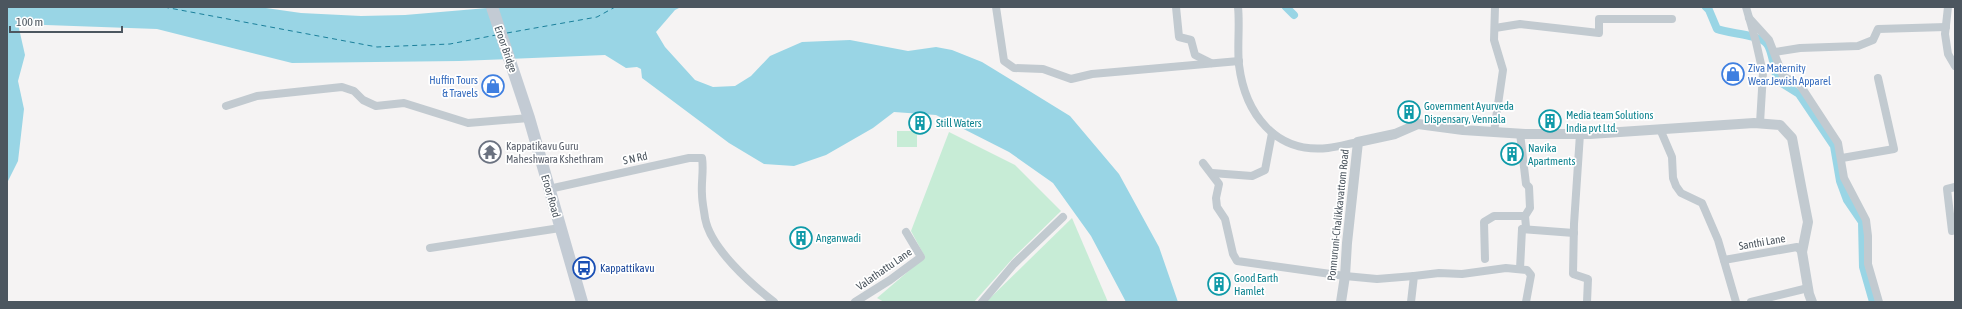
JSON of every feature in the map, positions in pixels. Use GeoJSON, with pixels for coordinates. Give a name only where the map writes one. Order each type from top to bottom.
{"type":"FeatureCollection","features":[{"type":"Feature","properties":{"kind":"main road","name":"Eroor Bridge"},"geometry":{"type":"LineString","coordinates":[[492,7],[520,91]]}},
{"type":"Feature","properties":{"kind":"main road","name":"Eroor Road"},"geometry":{"type":"LineString","coordinates":[[520,91],[582,302]]}},
{"type":"Feature","properties":{"kind":"street"},"geometry":{"type":"LineString","coordinates":[[996,7],[1004,61],[1014,68],[1043,69],[1071,79],[1092,74],[1239,61]]}},
{"type":"Feature","properties":{"kind":"street"},"geometry":{"type":"LineString","coordinates":[[1176,7],[1179,37],[1191,40],[1195,55],[1211,63]]}},
{"type":"Feature","properties":{"kind":"street"},"geometry":{"type":"LineString","coordinates":[[1238,7],[1239,61],[1246,93],[1252,109],[1262,125],[1279,139],[1303,147],[1328,149],[1358,142]]}},
{"type":"Feature","properties":{"kind":"street"},"geometry":{"type":"LineString","coordinates":[[1494,132],[1503,70],[1494,40],[1495,7]]}},
{"type":"Feature","properties":{"kind":"street"},"geometry":{"type":"LineString","coordinates":[[1746,7],[1763,73],[1760,123]]}},
{"type":"Feature","properties":{"kind":"street"},"geometry":{"type":"LineString","coordinates":[[1948,7],[1946,27],[1948,54],[1955,66]]}},
{"type":"Feature","properties":{"kind":"street"},"geometry":{"type":"LineString","coordinates":[[1495,28],[1520,24],[1599,33],[1599,19],[1672,18]]}},
{"type":"Feature","properties":{"kind":"street"},"geometry":{"type":"LineString","coordinates":[[1749,18],[1770,40],[1783,76],[1800,85],[1838,143],[1842,158],[1844,178],[1866,220],[1868,236],[1868,264],[1879,302]]}},
{"type":"Feature","properties":{"kind":"street"},"geometry":{"type":"LineString","coordinates":[[1775,52],[1800,48],[1858,46],[1873,40],[1878,29],[1946,27]]}},
{"type":"Feature","properties":{"kind":"street"},"geometry":{"type":"LineString","coordinates":[[1842,158],[1894,149],[1878,78]]}},
{"type":"Feature","properties":{"kind":"street"},"geometry":{"type":"LineString","coordinates":[[226,106],[257,96],[342,87],[354,91],[363,100],[376,106],[404,103],[468,123],[529,118]]}},
{"type":"Feature","properties":{"kind":"street","name":"Ponnuruni-Chalikkavattom Road"},"geometry":{"type":"LineString","coordinates":[[1341,302],[1345,276],[1346,243],[1358,142],[1395,134],[1418,124],[1494,132],[1580,134],[1760,123],[1780,125],[1792,138],[1808,222],[1802,252],[1812,302]]}},
{"type":"Feature","properties":{"kind":"street"},"geometry":{"type":"LineString","coordinates":[[1660,129],[1672,157],[1673,178],[1676,186],[1681,193],[1702,203],[1718,240],[1736,302]]}},
{"type":"Feature","properties":{"kind":"street"},"geometry":{"type":"LineString","coordinates":[[1212,173],[1252,176],[1265,170],[1272,133]]}},
{"type":"Feature","properties":{"kind":"street"},"geometry":{"type":"LineString","coordinates":[[1520,133],[1526,184],[1529,187],[1530,208],[1525,216],[1526,227],[1522,229],[1520,269]]}},
{"type":"Feature","properties":{"kind":"street"},"geometry":{"type":"LineString","coordinates":[[1580,134],[1574,233],[1574,274],[1588,279],[1587,302]]}},
{"type":"Feature","properties":{"kind":"street","name":"S N Rd"},"geometry":{"type":"LineString","coordinates":[[549,189],[689,158],[702,158],[704,170],[702,194],[706,220],[725,256],[754,286],[774,302]]}},
{"type":"Feature","properties":{"kind":"street"},"geometry":{"type":"LineString","coordinates":[[1203,163],[1219,184],[1216,198],[1218,207],[1225,219],[1233,254],[1237,261],[1377,279],[1439,273],[1462,274],[1506,268],[1520,269],[1527,270],[1531,274],[1526,302]]}},
{"type":"Feature","properties":{"kind":"street"},"geometry":{"type":"LineString","coordinates":[[1952,231],[1947,189],[1955,187]]}},
{"type":"Feature","properties":{"kind":"street"},"geometry":{"type":"LineString","coordinates":[[1485,259],[1484,222],[1494,216],[1525,216]]}},
{"type":"Feature","properties":{"kind":"street"},"geometry":{"type":"LineString","coordinates":[[982,302],[1014,264],[1063,217]]}},
{"type":"Feature","properties":{"kind":"street"},"geometry":{"type":"LineString","coordinates":[[430,248],[560,228]]}},
{"type":"Feature","properties":{"kind":"street"},"geometry":{"type":"LineString","coordinates":[[1522,229],[1574,233]]}},
{"type":"Feature","properties":{"kind":"street","name":"Valathattu Lane"},"geometry":{"type":"LineString","coordinates":[[855,302],[890,280],[921,257],[906,232]]}},
{"type":"Feature","properties":{"kind":"street","name":"Santhi Lane"},"geometry":{"type":"LineString","coordinates":[[1724,260],[1797,247],[1802,252]]}},
{"type":"Feature","properties":{"kind":"street"},"geometry":{"type":"LineString","coordinates":[[1411,302],[1414,276]]}},
{"type":"Feature","properties":{"kind":"street"},"geometry":{"type":"LineString","coordinates":[[1751,302],[1808,288]]}},
{"type":"Feature","properties":{"kind":"green space"},"geometry":{"type":"Polygon","coordinates":[[[897,131],[917,131],[917,147],[897,147],[897,131]]]}},
{"type":"Feature","properties":{"kind":"green space"},"geometry":{"type":"Polygon","coordinates":[[[949,132],[1015,165],[1061,211],[1014,257],[974,302],[884,302],[877,298],[925,257],[911,231],[949,132]]]}},
{"type":"Feature","properties":{"kind":"green space"},"geometry":{"type":"Polygon","coordinates":[[[1072,218],[1108,302],[986,302],[1072,218]]]}},
{"type":"Feature","properties":{"kind":"water"},"geometry":{"type":"Polygon","coordinates":[[[7,7],[259,7],[301,13],[361,16],[405,15],[499,7],[681,7],[675,10],[656,32],[665,47],[695,80],[713,87],[735,86],[751,76],[770,56],[802,42],[850,40],[908,51],[936,47],[952,50],[982,62],[1070,116],[1119,174],[1159,247],[1178,302],[1126,302],[1091,236],[1053,183],[1009,152],[936,115],[894,112],[873,128],[826,155],[794,166],[764,164],[729,143],[642,78],[641,69],[637,67],[626,68],[605,55],[459,61],[292,63],[157,29],[18,24],[25,55],[18,81],[24,109],[18,161],[7,183],[7,7]]]}},
{"type":"Feature","properties":{"kind":"waterway"},"geometry":{"type":"LineString","coordinates":[[1286,7],[1294,15]]}},
{"type":"Feature","properties":{"kind":"waterway"},"geometry":{"type":"LineString","coordinates":[[1706,7],[1709,10],[1717,29],[1758,38],[1767,44],[1772,56],[1777,80],[1799,94],[1834,146],[1840,181],[1847,200],[1862,222],[1863,267],[1873,302]]}},
{"type":"Feature","properties":{"kind":"ferry route"},"geometry":{"type":"LineString","coordinates":[[164,7],[377,47],[450,44],[496,35]]}},
{"type":"Feature","properties":{"kind":"ferry route"},"geometry":{"type":"LineString","coordinates":[[507,33],[597,17],[615,7]]}},
{"type":"Feature","properties":{"kind":"place","name":"Ziva Maternity Wear.Jewish Apparel"},"geometry":{"type":"Point","coordinates":[1733,74]}},
{"type":"Feature","properties":{"kind":"place","name":"Huffin Tours & Travels"},"geometry":{"type":"Point","coordinates":[493,86]}},
{"type":"Feature","properties":{"kind":"place","name":"Government Ayurveda Dispensary, Vennala"},"geometry":{"type":"Point","coordinates":[1409,112]}},
{"type":"Feature","properties":{"kind":"place","name":"Media team Solutions India pvt Ltd."},"geometry":{"type":"Point","coordinates":[1550,121]}},
{"type":"Feature","properties":{"kind":"place","name":"Still Waters"},"geometry":{"type":"Point","coordinates":[920,123]}},
{"type":"Feature","properties":{"kind":"place","name":"Kappatikavu Guru Maheshwara Kshethram"},"geometry":{"type":"Point","coordinates":[490,152]}},
{"type":"Feature","properties":{"kind":"place","name":"Navika Apartments"},"geometry":{"type":"Point","coordinates":[1512,154]}},
{"type":"Feature","properties":{"kind":"place","name":"Anganwadi"},"geometry":{"type":"Point","coordinates":[801,238]}},
{"type":"Feature","properties":{"kind":"place","name":"Kappattikavu"},"geometry":{"type":"Point","coordinates":[584,268]}},
{"type":"Feature","properties":{"kind":"place","name":"Good Earth Hamlet"},"geometry":{"type":"Point","coordinates":[1219,284]}}]}
